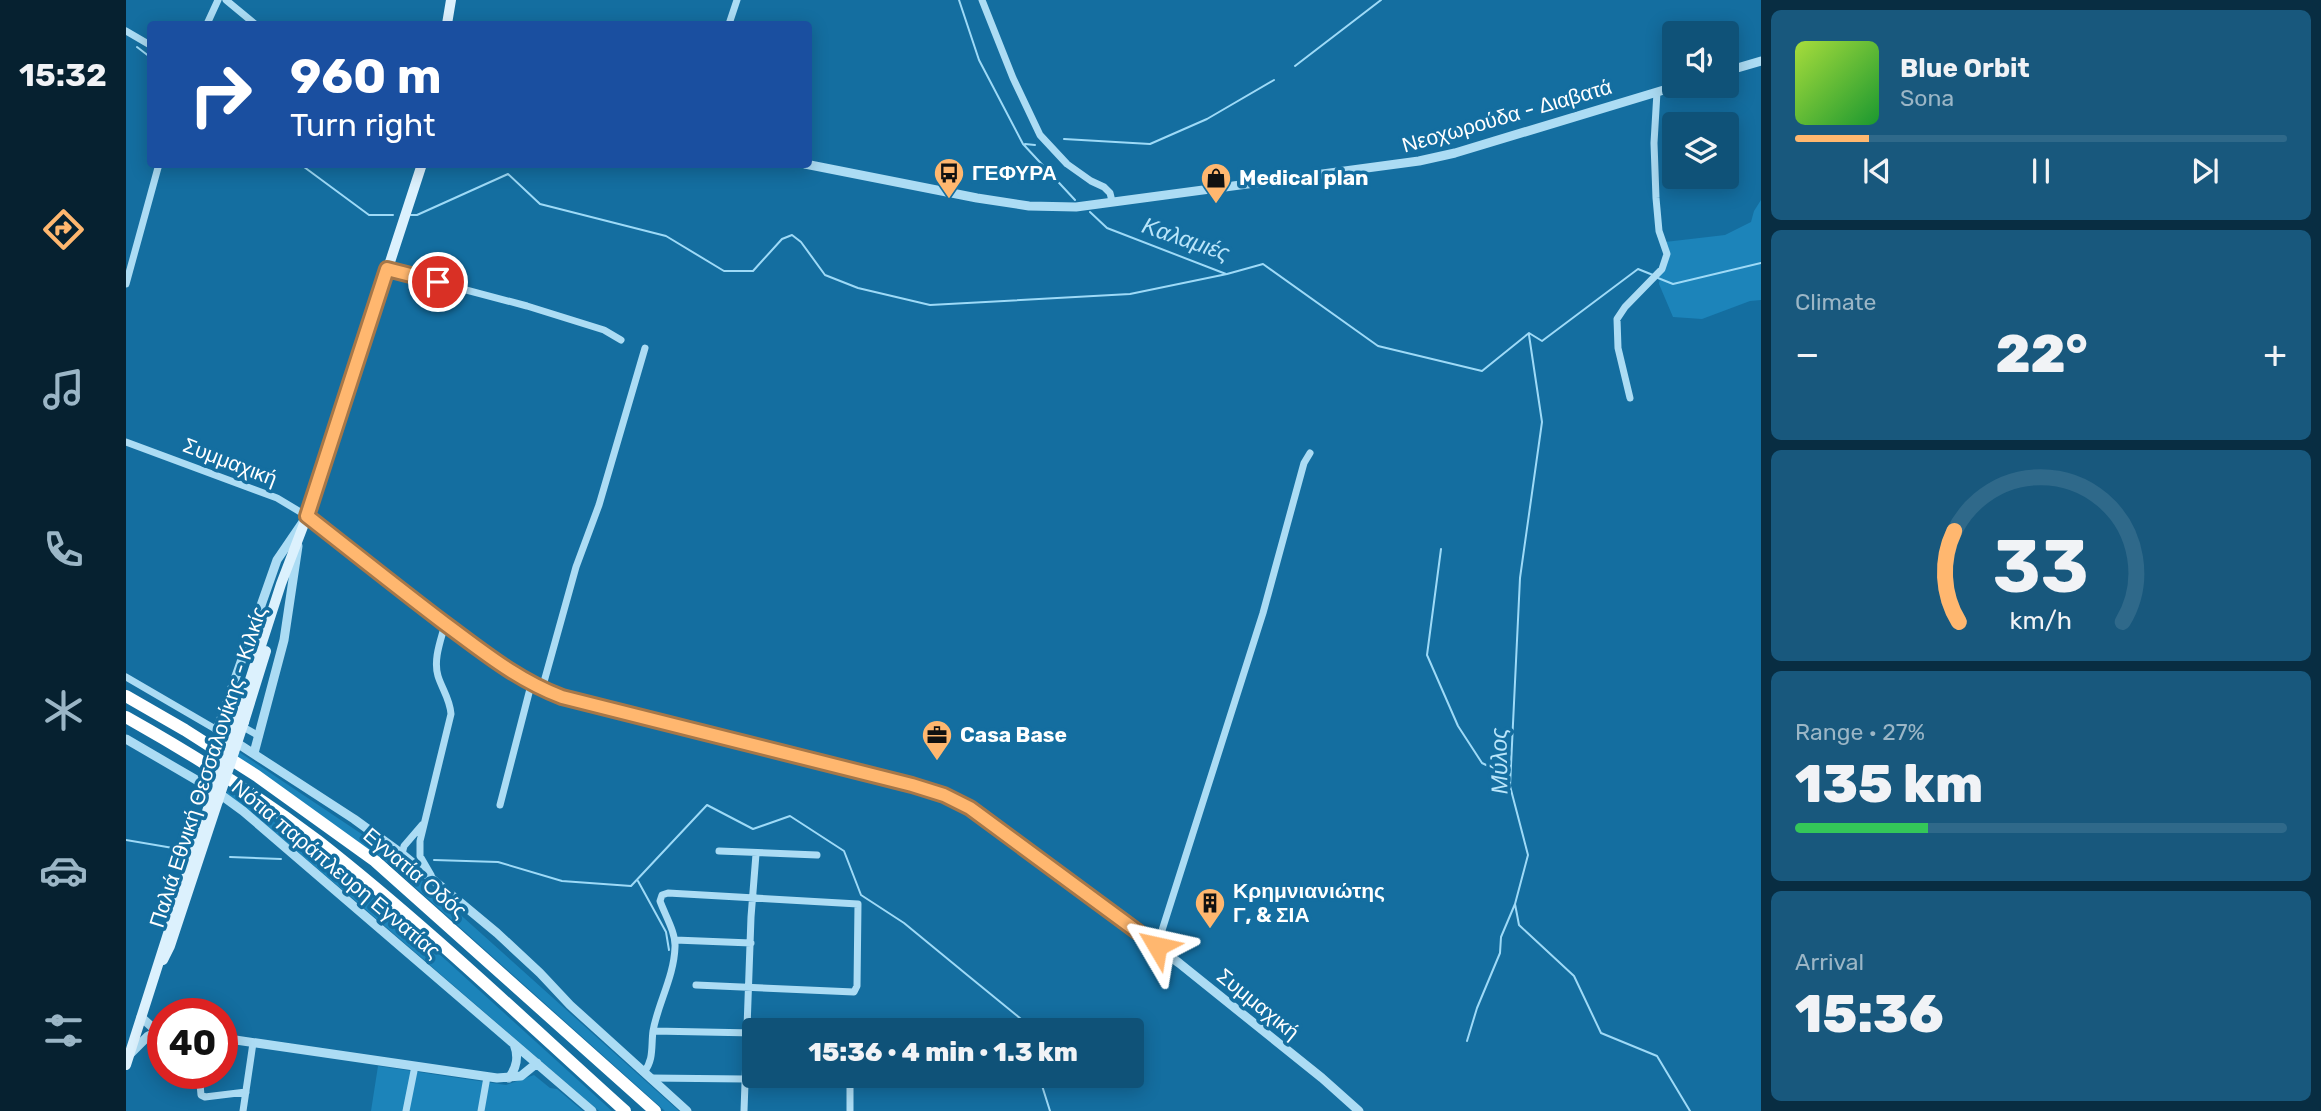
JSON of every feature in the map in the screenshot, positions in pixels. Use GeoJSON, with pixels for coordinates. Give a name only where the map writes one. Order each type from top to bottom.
{"type":"FeatureCollection","features":[{"type":"Feature","properties":{"kind":"highway","name":"Εγνατία Οδός"},"geometry":{"type":"LineString","coordinates":[[126,696],[257,776],[375,861],[655,1111]]}},
{"type":"Feature","properties":{"kind":"highway","name":"Εγνατία Οδός"},"geometry":{"type":"LineString","coordinates":[[126,717],[250,792],[317,841],[399,909],[625,1111]]}},
{"type":"Feature","properties":{"kind":"main road"},"geometry":{"type":"LineString","coordinates":[[448,21],[451,0]]}},
{"type":"Feature","properties":{"kind":"main road","name":"Παλιά Εθνική Θεσσαλονίκης - Κιλκίς"},"geometry":{"type":"LineString","coordinates":[[128,1060],[240,721],[281,584],[299,541],[421,168]]}},
{"type":"Feature","properties":{"kind":"street"},"geometry":{"type":"LineString","coordinates":[[208,21],[218,0]]}},
{"type":"Feature","properties":{"kind":"street"},"geometry":{"type":"LineString","coordinates":[[226,0],[251,21]]}},
{"type":"Feature","properties":{"kind":"street"},"geometry":{"type":"LineString","coordinates":[[730,21],[737,0]]}},
{"type":"Feature","properties":{"kind":"street"},"geometry":{"type":"LineString","coordinates":[[982,0],[1013,78],[1040,135],[1067,164],[1104,187],[1110,193],[1112,201]]}},
{"type":"Feature","properties":{"kind":"street"},"geometry":{"type":"LineString","coordinates":[[126,31],[147,42]]}},
{"type":"Feature","properties":{"kind":"street"},"geometry":{"type":"LineString","coordinates":[[1739,67],[1761,61]]}},
{"type":"Feature","properties":{"kind":"street","name":"Νεοχωρούδα - Διαβατά"},"geometry":{"type":"LineString","coordinates":[[812,165],[1029,206],[1059,208],[1419,161],[1662,90]]}},
{"type":"Feature","properties":{"kind":"street"},"geometry":{"type":"LineString","coordinates":[[1630,398],[1618,348],[1617,319],[1658,273],[1667,254],[1659,231],[1656,198],[1654,143],[1657,92]]}},
{"type":"Feature","properties":{"kind":"street"},"geometry":{"type":"LineString","coordinates":[[126,284],[158,168]]}},
{"type":"Feature","properties":{"kind":"street"},"geometry":{"type":"LineString","coordinates":[[387,269],[527,306],[604,330],[621,340]]}},
{"type":"Feature","properties":{"kind":"street"},"geometry":{"type":"LineString","coordinates":[[542,690],[576,567],[599,505],[645,348]]}},
{"type":"Feature","properties":{"kind":"street","name":"Συμμαχική"},"geometry":{"type":"LineString","coordinates":[[126,442],[277,498],[307,516],[488,657],[542,690],[886,778],[944,795],[970,808],[1242,1012],[1359,1111]]}},
{"type":"Feature","properties":{"kind":"street"},"geometry":{"type":"LineString","coordinates":[[1157,946],[1263,613],[1304,463],[1310,453]]}},
{"type":"Feature","properties":{"kind":"street"},"geometry":{"type":"LineString","coordinates":[[217,730],[274,566],[307,516]]}},
{"type":"Feature","properties":{"kind":"street"},"geometry":{"type":"LineString","coordinates":[[254,753],[284,640],[299,541]]}},
{"type":"Feature","properties":{"kind":"street"},"geometry":{"type":"LineString","coordinates":[[435,881],[420,856],[420,841],[451,714],[449,699],[437,668],[445,624]]}},
{"type":"Feature","properties":{"kind":"street"},"geometry":{"type":"LineString","coordinates":[[126,677],[254,753],[402,854],[497,933],[570,1005],[687,1111]]}},
{"type":"Feature","properties":{"kind":"street"},"geometry":{"type":"LineString","coordinates":[[500,805],[531,685]]}},
{"type":"Feature","properties":{"kind":"street"},"geometry":{"type":"LineString","coordinates":[[222,715],[259,736]]}},
{"type":"Feature","properties":{"kind":"street","name":"Νότια παράπλευρη Εγνατίας"},"geometry":{"type":"LineString","coordinates":[[126,739],[217,792],[243,811],[537,1063]]}},
{"type":"Feature","properties":{"kind":"street"},"geometry":{"type":"LineString","coordinates":[[402,854],[404,846],[422,824]]}},
{"type":"Feature","properties":{"kind":"street"},"geometry":{"type":"LineString","coordinates":[[402,854],[420,841]]}},
{"type":"Feature","properties":{"kind":"street"},"geometry":{"type":"LineString","coordinates":[[719,851],[817,855]]}},
{"type":"Feature","properties":{"kind":"street"},"geometry":{"type":"LineString","coordinates":[[750,1018],[752,897],[756,854]]}},
{"type":"Feature","properties":{"kind":"street"},"geometry":{"type":"LineString","coordinates":[[647,1075],[657,1012],[663,1000],[675,950],[675,940],[660,901],[664,893],[858,904],[858,986],[854,992],[696,985]]}},
{"type":"Feature","properties":{"kind":"street"},"geometry":{"type":"LineString","coordinates":[[675,940],[751,943]]}},
{"type":"Feature","properties":{"kind":"street"},"geometry":{"type":"LineString","coordinates":[[141,1017],[147,1019]]}},
{"type":"Feature","properties":{"kind":"street"},"geometry":{"type":"LineString","coordinates":[[141,1017],[147,1023]]}},
{"type":"Feature","properties":{"kind":"street"},"geometry":{"type":"LineString","coordinates":[[653,1031],[742,1033]]}},
{"type":"Feature","properties":{"kind":"street"},"geometry":{"type":"LineString","coordinates":[[128,1060],[147,1037]]}},
{"type":"Feature","properties":{"kind":"street"},"geometry":{"type":"LineString","coordinates":[[238,1041],[487,1077],[521,1076],[537,1063],[592,1111]]}},
{"type":"Feature","properties":{"kind":"street"},"geometry":{"type":"LineString","coordinates":[[511,1077],[517,1062],[513,1042]]}},
{"type":"Feature","properties":{"kind":"street"},"geometry":{"type":"LineString","coordinates":[[243,1111],[253,1043]]}},
{"type":"Feature","properties":{"kind":"street"},"geometry":{"type":"LineString","coordinates":[[405,1111],[415,1066]]}},
{"type":"Feature","properties":{"kind":"street"},"geometry":{"type":"LineString","coordinates":[[647,1075],[742,1079]]}},
{"type":"Feature","properties":{"kind":"street"},"geometry":{"type":"LineString","coordinates":[[481,1111],[487,1077]]}},
{"type":"Feature","properties":{"kind":"street"},"geometry":{"type":"LineString","coordinates":[[744,1111],[745,1088]]}},
{"type":"Feature","properties":{"kind":"street"},"geometry":{"type":"LineString","coordinates":[[850,1088],[850,1111]]}},
{"type":"Feature","properties":{"kind":"street"},"geometry":{"type":"LineString","coordinates":[[199,1089],[205,1097],[246,1093]]}},
{"type":"Feature","properties":{"kind":"shaded area"},"geometry":{"type":"Polygon","coordinates":[[[1761,200],[1761,300],[1750,301],[1702,319],[1673,317],[1659,284],[1665,242],[1725,235],[1751,222],[1761,200]]]}},
{"type":"Feature","properties":{"kind":"shaded area"},"geometry":{"type":"Polygon","coordinates":[[[239,752],[396,857],[679,1111],[665,1111],[388,863],[236,759],[239,752]]]}},
{"type":"Feature","properties":{"kind":"shaded area"},"geometry":{"type":"Polygon","coordinates":[[[228,790],[333,863],[447,961],[612,1111],[599,1111],[259,819],[226,796],[228,790]]]}},
{"type":"Feature","properties":{"kind":"shaded area"},"geometry":{"type":"Polygon","coordinates":[[[378,1066],[506,1085],[534,1075],[550,1088],[557,1089],[583,1111],[371,1111],[378,1066]]]}},
{"type":"Feature","properties":{"kind":"waterway","name":"Καλαμιές"},"geometry":{"type":"LineString","coordinates":[[959,0],[979,60],[1023,144],[1075,200]]}},
{"type":"Feature","properties":{"kind":"waterway"},"geometry":{"type":"LineString","coordinates":[[1295,66],[1381,0]]}},
{"type":"Feature","properties":{"kind":"waterway"},"geometry":{"type":"LineString","coordinates":[[137,47],[147,55]]}},
{"type":"Feature","properties":{"kind":"waterway"},"geometry":{"type":"LineString","coordinates":[[1064,139],[1150,144],[1207,119],[1274,80]]}},
{"type":"Feature","properties":{"kind":"waterway"},"geometry":{"type":"LineString","coordinates":[[1025,144],[1035,145]]}},
{"type":"Feature","properties":{"kind":"waterway"},"geometry":{"type":"LineString","coordinates":[[305,168],[369,215],[393,215]]}},
{"type":"Feature","properties":{"kind":"waterway"},"geometry":{"type":"LineString","coordinates":[[411,215],[417,215],[508,174],[540,204],[666,236],[724,271],[753,271],[782,239],[792,235],[801,242],[825,275],[858,288],[930,305],[1130,294],[1263,264],[1378,346],[1482,371],[1529,333],[1542,341],[1638,269],[1653,275]]}},
{"type":"Feature","properties":{"kind":"waterway","name":"Καλαμιές"},"geometry":{"type":"LineString","coordinates":[[1090,212],[1107,228],[1226,274]]}},
{"type":"Feature","properties":{"kind":"waterway"},"geometry":{"type":"LineString","coordinates":[[1658,278],[1673,284],[1761,263]]}},
{"type":"Feature","properties":{"kind":"waterway","name":"Μύλος"},"geometry":{"type":"LineString","coordinates":[[1529,335],[1542,422],[1520,578],[1510,786],[1528,855],[1515,904],[1519,925],[1574,976],[1601,1033],[1657,1056],[1690,1111]]}},
{"type":"Feature","properties":{"kind":"waterway"},"geometry":{"type":"LineString","coordinates":[[1441,549],[1427,655],[1458,726],[1482,763],[1509,776]]}},
{"type":"Feature","properties":{"kind":"waterway"},"geometry":{"type":"LineString","coordinates":[[434,860],[498,862],[562,881],[631,886],[707,805],[753,829],[790,816],[844,851],[861,895],[904,923],[1020,1018]]}},
{"type":"Feature","properties":{"kind":"waterway"},"geometry":{"type":"LineString","coordinates":[[126,840],[173,848]]}},
{"type":"Feature","properties":{"kind":"waterway"},"geometry":{"type":"LineString","coordinates":[[230,857],[281,859]]}},
{"type":"Feature","properties":{"kind":"waterway"},"geometry":{"type":"LineString","coordinates":[[638,881],[666,932],[669,950]]}},
{"type":"Feature","properties":{"kind":"waterway"},"geometry":{"type":"LineString","coordinates":[[1467,1041],[1477,1008],[1500,953],[1501,937],[1515,904]]}},
{"type":"Feature","properties":{"kind":"waterway"},"geometry":{"type":"LineString","coordinates":[[1043,1088],[1050,1111]]}},
{"type":"Feature","properties":{"kind":"place","name":"ΓΕΦΥΡΑ"},"geometry":{"type":"Point","coordinates":[949,200]}},
{"type":"Feature","properties":{"kind":"place","name":"Medical plan"},"geometry":{"type":"Point","coordinates":[1216,205]}},
{"type":"Feature","properties":{"kind":"place","name":"Casa Base"},"geometry":{"type":"Point","coordinates":[937,762]}},
{"type":"Feature","properties":{"kind":"place","name":"Κρημνιανιώτης Γ, & ΣΙΑ"},"geometry":{"type":"Point","coordinates":[1210,930]}},
{"type":"Feature","properties":{"kind":"route"},"geometry":{"type":"LineString","coordinates":[[438,282],[387,269],[307,516],[488,657],[531,685],[562,697],[944,795],[970,808],[1157,946]]}}]}
